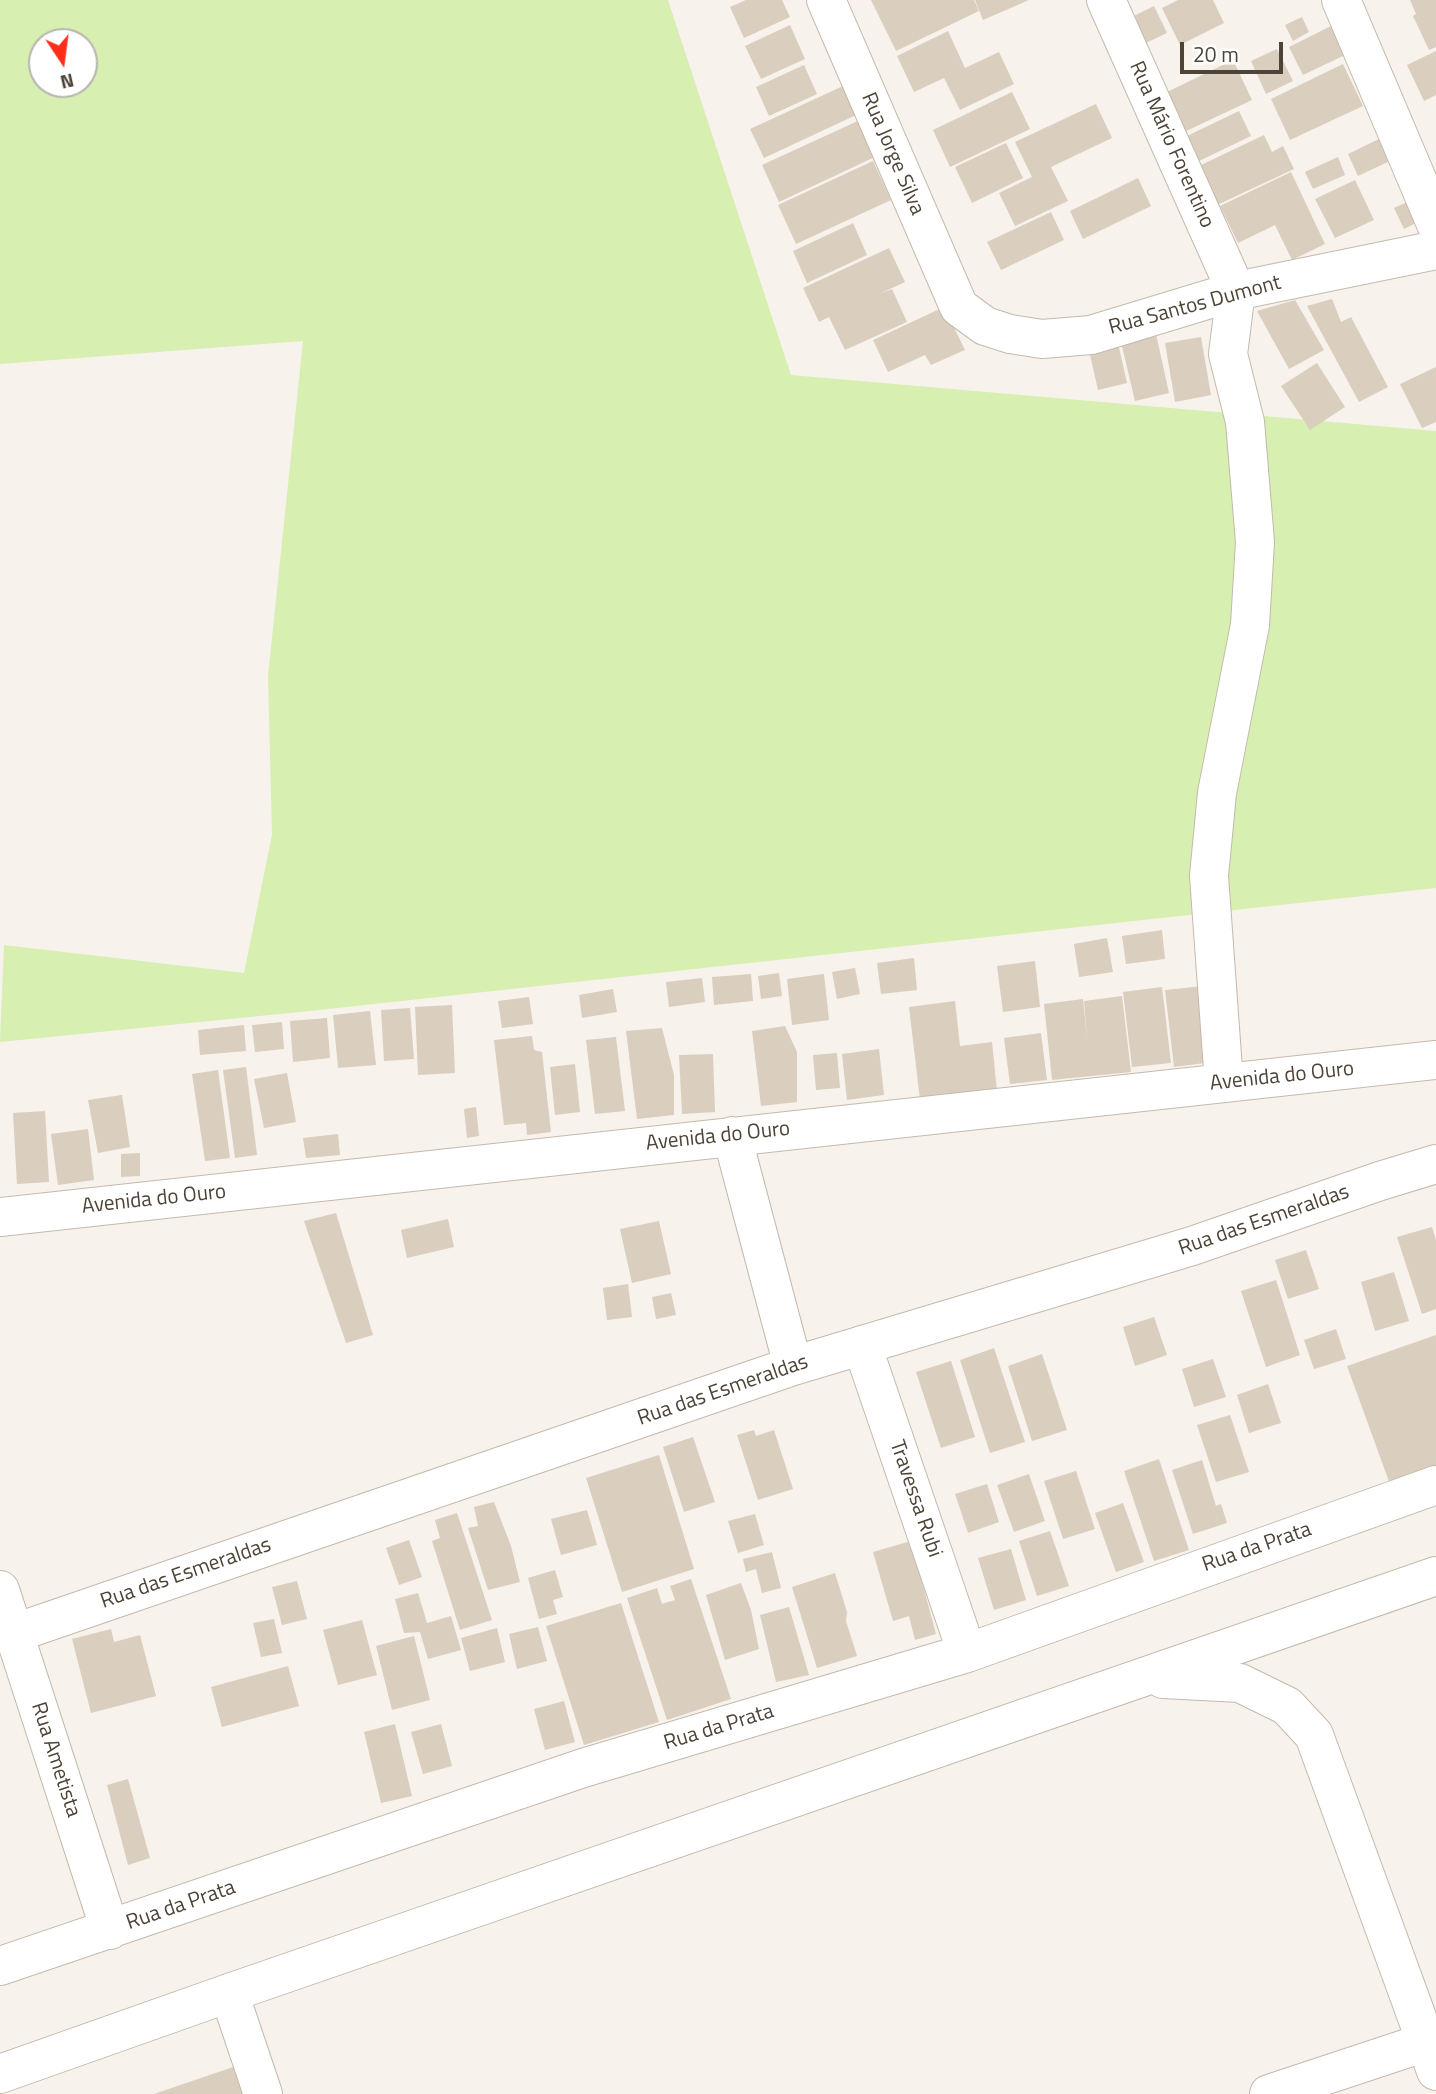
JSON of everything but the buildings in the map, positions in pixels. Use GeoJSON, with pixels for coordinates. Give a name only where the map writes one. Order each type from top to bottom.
{"type":"FeatureCollection","features":[{"type":"Feature","properties":{"kind":"street","name":"Rua Jorge Silva"},"geometry":{"type":"LineString","coordinates":[[826,0],[959,307]]}},
{"type":"Feature","properties":{"kind":"street","name":"Rua Mário Forentino"},"geometry":{"type":"LineString","coordinates":[[1106,0],[1236,291]]}},
{"type":"Feature","properties":{"kind":"street"},"geometry":{"type":"LineString","coordinates":[[1341,0],[1436,224]]}},
{"type":"Feature","properties":{"kind":"street","name":"Rua Santos Dumont"},"geometry":{"type":"LineString","coordinates":[[959,307],[985,326],[1010,334],[1042,339],[1091,335],[1236,291],[1436,250]]}},
{"type":"Feature","properties":{"kind":"street"},"geometry":{"type":"LineString","coordinates":[[1224,1083],[1209,876],[1217,793],[1250,625],[1255,542],[1245,422],[1228,354],[1236,291]]}},
{"type":"Feature","properties":{"kind":"street","name":"Avenida do Ouro"},"geometry":{"type":"LineString","coordinates":[[0,1217],[1436,1060]]}},
{"type":"Feature","properties":{"kind":"street"},"geometry":{"type":"LineString","coordinates":[[732,1136],[793,1366]]}},
{"type":"Feature","properties":{"kind":"street","name":"Rua das Esmeraldas"},"geometry":{"type":"LineString","coordinates":[[15,1633],[793,1366],[1192,1246],[1436,1164]]}},
{"type":"Feature","properties":{"kind":"street","name":"Travessa Rubi"},"geometry":{"type":"LineString","coordinates":[[862,1345],[967,1653]]}},
{"type":"Feature","properties":{"kind":"street","name":"Rua da Prata"},"geometry":{"type":"LineString","coordinates":[[0,1966],[583,1769],[967,1653],[1436,1485]]}},
{"type":"Feature","properties":{"kind":"street"},"geometry":{"type":"LineString","coordinates":[[0,2074],[1436,1576]]}},
{"type":"Feature","properties":{"kind":"street","name":"Rua Ametista"},"geometry":{"type":"LineString","coordinates":[[0,1590],[110,1930]]}},
{"type":"Feature","properties":{"kind":"street"},"geometry":{"type":"LineString","coordinates":[[1143,1678],[1240,1683],[1287,1706],[1314,1735],[1433,2051],[1269,2094]]}},
{"type":"Feature","properties":{"kind":"street"},"geometry":{"type":"LineString","coordinates":[[229,1993],[263,2094]]}},
{"type":"Feature","properties":{"kind":"green space"},"geometry":{"type":"Polygon","coordinates":[[[0,0],[668,0],[791,375],[1436,431],[1436,888],[319,1010],[0,1042],[4,945],[244,973],[272,835],[268,676],[303,341],[0,364],[0,0]]]}}]}
